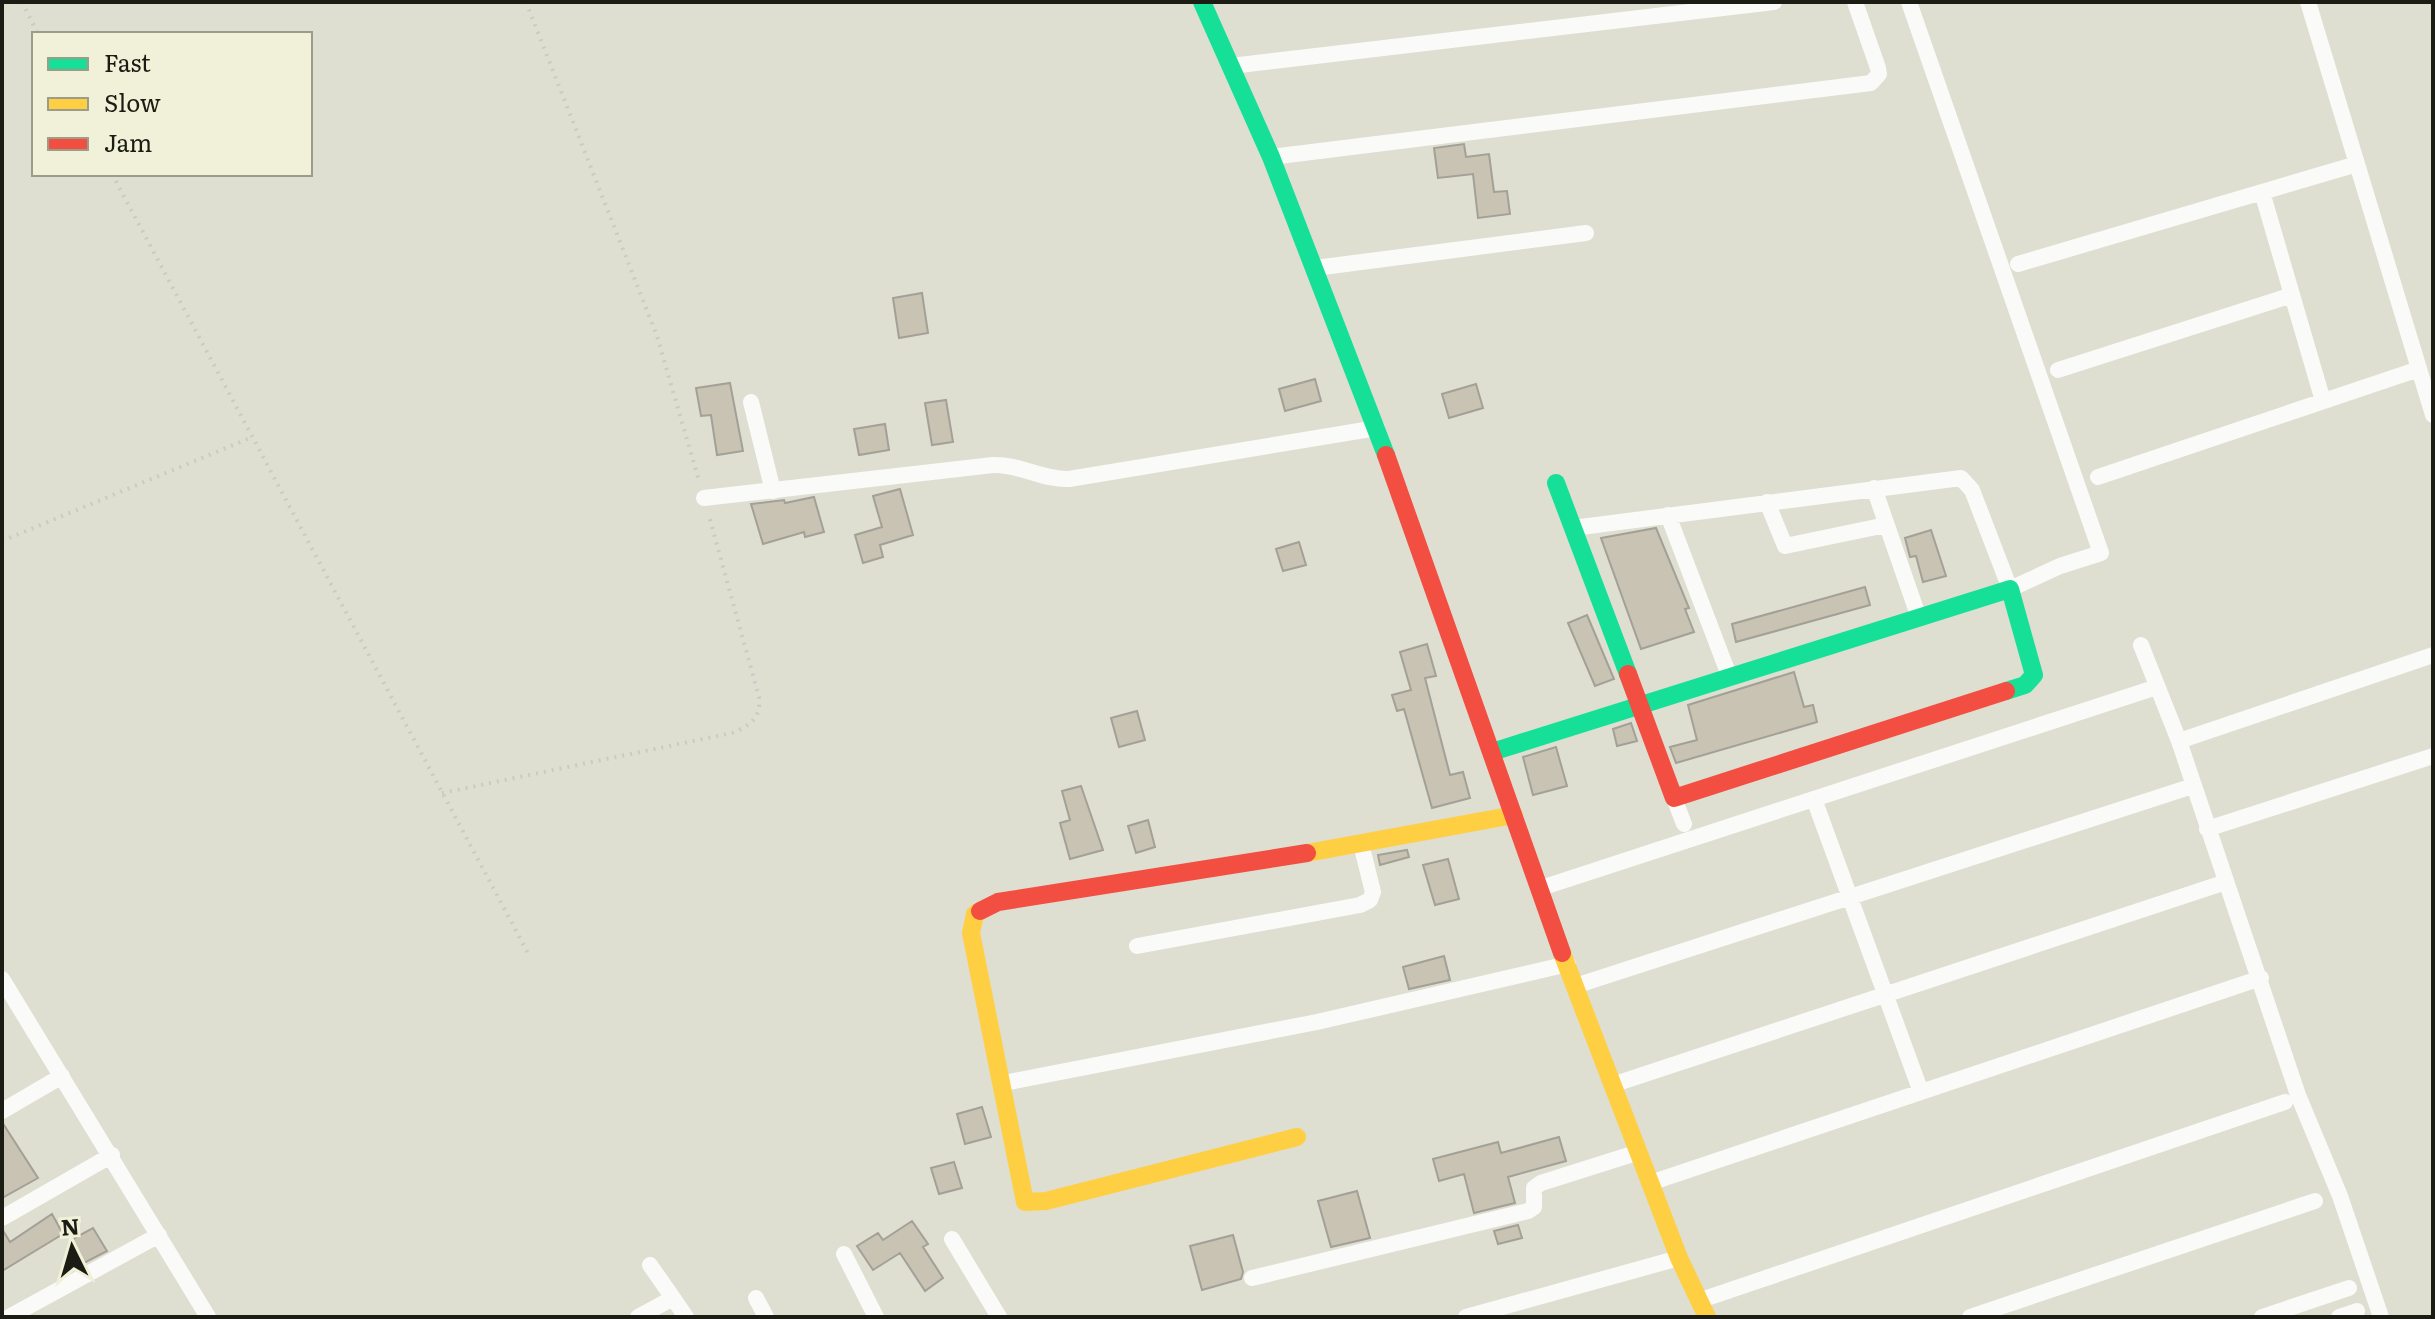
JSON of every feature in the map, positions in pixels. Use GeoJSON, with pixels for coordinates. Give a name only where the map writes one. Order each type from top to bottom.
{"type":"FeatureCollection","features":[{"type":"Feature","properties":{"kind":"street"},"geometry":{"type":"LineString","coordinates":[[1202,2],[1271,157],[1377,428],[1443,624],[1575,986],[1679,1258],[1704,1308],[2285,1102]]}},
{"type":"Feature","properties":{"kind":"street"},"geometry":{"type":"LineString","coordinates":[[1231,66],[1774,2]]}},
{"type":"Feature","properties":{"kind":"street"},"geometry":{"type":"LineString","coordinates":[[1271,157],[1871,83],[1877,79],[1878,68],[1855,2]]}},
{"type":"Feature","properties":{"kind":"street"},"geometry":{"type":"LineString","coordinates":[[1492,752],[2010,589],[2060,566],[2101,553],[1909,2]]}},
{"type":"Feature","properties":{"kind":"street"},"geometry":{"type":"LineString","coordinates":[[2308,2],[2433,415]]}},
{"type":"Feature","properties":{"kind":"street"},"geometry":{"type":"LineString","coordinates":[[2018,264],[2357,164]]}},
{"type":"Feature","properties":{"kind":"street"},"geometry":{"type":"LineString","coordinates":[[2262,192],[2323,401]]}},
{"type":"Feature","properties":{"kind":"street"},"geometry":{"type":"LineString","coordinates":[[1315,268],[1586,233]]}},
{"type":"Feature","properties":{"kind":"street"},"geometry":{"type":"LineString","coordinates":[[2058,370],[2292,295]]}},
{"type":"Feature","properties":{"kind":"street"},"geometry":{"type":"LineString","coordinates":[[2098,477],[2419,369]]}},
{"type":"Feature","properties":{"kind":"street"},"geometry":{"type":"LineString","coordinates":[[751,402],[773,491]]}},
{"type":"Feature","properties":{"kind":"street"},"geometry":{"type":"LineString","coordinates":[[704,498],[993,465],[1019,466],[1054,479],[1069,479],[1377,428]]}},
{"type":"Feature","properties":{"kind":"street"},"geometry":{"type":"LineString","coordinates":[[1573,528],[1953,478],[1968,482],[2010,589],[2034,666],[2034,675],[2025,685],[1674,798]]}},
{"type":"Feature","properties":{"kind":"street"},"geometry":{"type":"LineString","coordinates":[[1556,483],[1684,824]]}},
{"type":"Feature","properties":{"kind":"street"},"geometry":{"type":"LineString","coordinates":[[1874,488],[1919,618]]}},
{"type":"Feature","properties":{"kind":"street"},"geometry":{"type":"LineString","coordinates":[[1767,502],[1785,546],[1886,525]]}},
{"type":"Feature","properties":{"kind":"street"},"geometry":{"type":"LineString","coordinates":[[1668,515],[1730,678]]}},
{"type":"Feature","properties":{"kind":"street"},"geometry":{"type":"LineString","coordinates":[[2141,645],[2179,741],[2298,1095],[2340,1196],[2381,1317]]}},
{"type":"Feature","properties":{"kind":"street"},"geometry":{"type":"LineString","coordinates":[[2179,741],[2433,655]]}},
{"type":"Feature","properties":{"kind":"street"},"geometry":{"type":"LineString","coordinates":[[1541,888],[2157,687]]}},
{"type":"Feature","properties":{"kind":"street"},"geometry":{"type":"LineString","coordinates":[[2207,829],[2433,756]]}},
{"type":"Feature","properties":{"kind":"street"},"geometry":{"type":"LineString","coordinates":[[1575,986],[2193,786]]}},
{"type":"Feature","properties":{"kind":"street"},"geometry":{"type":"LineString","coordinates":[[1814,799],[1921,1092]]}},
{"type":"Feature","properties":{"kind":"street"},"geometry":{"type":"LineString","coordinates":[[1297,1137],[1041,1202],[1025,1202],[1008,1082],[971,933],[975,914],[984,907],[1361,844],[1514,815]]}},
{"type":"Feature","properties":{"kind":"street"},"geometry":{"type":"LineString","coordinates":[[1137,946],[1360,905],[1370,900],[1373,892],[1361,844]]}},
{"type":"Feature","properties":{"kind":"street"},"geometry":{"type":"LineString","coordinates":[[1612,1085],[2226,882]]}},
{"type":"Feature","properties":{"kind":"street"},"geometry":{"type":"LineString","coordinates":[[1008,1082],[1325,1020],[1568,964]]}},
{"type":"Feature","properties":{"kind":"street"},"geometry":{"type":"LineString","coordinates":[[1650,1183],[2261,978]]}},
{"type":"Feature","properties":{"kind":"street"},"geometry":{"type":"LineString","coordinates":[[4,986],[112,1155],[208,1317]]}},
{"type":"Feature","properties":{"kind":"street"},"geometry":{"type":"LineString","coordinates":[[2,1111],[62,1076]]}},
{"type":"Feature","properties":{"kind":"street"},"geometry":{"type":"LineString","coordinates":[[1252,1278],[1528,1211],[1534,1207],[1534,1188],[1541,1183],[1639,1152]]}},
{"type":"Feature","properties":{"kind":"street"},"geometry":{"type":"LineString","coordinates":[[2,1218],[112,1155]]}},
{"type":"Feature","properties":{"kind":"street"},"geometry":{"type":"LineString","coordinates":[[1970,1317],[2315,1201]]}},
{"type":"Feature","properties":{"kind":"street"},"geometry":{"type":"LineString","coordinates":[[9,1317],[159,1235]]}},
{"type":"Feature","properties":{"kind":"street"},"geometry":{"type":"LineString","coordinates":[[952,1239],[999,1317]]}},
{"type":"Feature","properties":{"kind":"street"},"geometry":{"type":"LineString","coordinates":[[844,1254],[876,1317]]}},
{"type":"Feature","properties":{"kind":"street"},"geometry":{"type":"LineString","coordinates":[[1466,1317],[1679,1258]]}},
{"type":"Feature","properties":{"kind":"street"},"geometry":{"type":"LineString","coordinates":[[650,1265],[686,1317]]}},
{"type":"Feature","properties":{"kind":"street"},"geometry":{"type":"LineString","coordinates":[[2262,1317],[2349,1288]]}},
{"type":"Feature","properties":{"kind":"street"},"geometry":{"type":"LineString","coordinates":[[638,1317],[673,1298]]}},
{"type":"Feature","properties":{"kind":"street"},"geometry":{"type":"LineString","coordinates":[[756,1298],[766,1317]]}},
{"type":"Feature","properties":{"kind":"street"},"geometry":{"type":"LineString","coordinates":[[2339,1317],[2357,1311]]}},
{"type":"Feature","properties":{"kind":"path"},"geometry":{"type":"LineString","coordinates":[[22,2],[37,32]]}},
{"type":"Feature","properties":{"kind":"path"},"geometry":{"type":"LineString","coordinates":[[442,793],[732,733],[755,720],[759,697],[657,336],[526,2]]}},
{"type":"Feature","properties":{"kind":"path"},"geometry":{"type":"LineString","coordinates":[[113,176],[250,438],[529,955]]}},
{"type":"Feature","properties":{"kind":"path"},"geometry":{"type":"LineString","coordinates":[[2,541],[250,438]]}},
{"type":"Feature","properties":{"kind":"building"},"geometry":{"type":"Polygon","coordinates":[[[1464,144],[1466,157],[1489,154],[1494,192],[1507,191],[1510,214],[1478,218],[1473,174],[1438,178],[1434,148],[1464,144]]]}},
{"type":"Feature","properties":{"kind":"building"},"geometry":{"type":"Polygon","coordinates":[[[922,293],[928,333],[899,338],[893,298],[922,293]]]}},
{"type":"Feature","properties":{"kind":"building"},"geometry":{"type":"Polygon","coordinates":[[[1315,379],[1321,401],[1285,411],[1279,389],[1315,379]]]}},
{"type":"Feature","properties":{"kind":"building"},"geometry":{"type":"Polygon","coordinates":[[[730,383],[743,451],[717,455],[711,415],[701,416],[696,388],[730,383]]]}},
{"type":"Feature","properties":{"kind":"building"},"geometry":{"type":"Polygon","coordinates":[[[1476,384],[1483,408],[1449,418],[1442,394],[1476,384]]]}},
{"type":"Feature","properties":{"kind":"building"},"geometry":{"type":"Polygon","coordinates":[[[946,400],[953,442],[932,445],[925,403],[946,400]]]}},
{"type":"Feature","properties":{"kind":"building"},"geometry":{"type":"Polygon","coordinates":[[[885,424],[889,450],[859,455],[854,429],[885,424]]]}},
{"type":"Feature","properties":{"kind":"building"},"geometry":{"type":"Polygon","coordinates":[[[900,489],[913,535],[880,545],[883,557],[863,563],[855,535],[882,527],[873,496],[900,489]]]}},
{"type":"Feature","properties":{"kind":"building"},"geometry":{"type":"Polygon","coordinates":[[[814,497],[824,532],[805,537],[804,532],[763,544],[751,504],[784,500],[785,503],[814,497]]]}},
{"type":"Feature","properties":{"kind":"building"},"geometry":{"type":"Polygon","coordinates":[[[1656,528],[1689,608],[1685,609],[1694,632],[1641,649],[1601,538],[1656,528]]]}},
{"type":"Feature","properties":{"kind":"building"},"geometry":{"type":"Polygon","coordinates":[[[1931,530],[1946,576],[1923,582],[1916,556],[1910,557],[1905,538],[1931,530]]]}},
{"type":"Feature","properties":{"kind":"building"},"geometry":{"type":"Polygon","coordinates":[[[1299,542],[1306,565],[1283,571],[1276,549],[1299,542]]]}},
{"type":"Feature","properties":{"kind":"building"},"geometry":{"type":"Polygon","coordinates":[[[1865,587],[1870,605],[1736,642],[1732,624],[1865,587]]]}},
{"type":"Feature","properties":{"kind":"building"},"geometry":{"type":"Polygon","coordinates":[[[1587,615],[1614,679],[1595,686],[1568,623],[1587,615]]]}},
{"type":"Feature","properties":{"kind":"building"},"geometry":{"type":"Polygon","coordinates":[[[1427,644],[1436,676],[1425,678],[1450,775],[1463,772],[1470,798],[1432,808],[1404,709],[1397,711],[1392,695],[1411,690],[1400,652],[1427,644]]]}},
{"type":"Feature","properties":{"kind":"building"},"geometry":{"type":"Polygon","coordinates":[[[1794,672],[1804,707],[1813,705],[1817,722],[1676,763],[1670,747],[1697,740],[1688,705],[1794,672]]]}},
{"type":"Feature","properties":{"kind":"building"},"geometry":{"type":"Polygon","coordinates":[[[1137,711],[1145,740],[1119,747],[1111,718],[1137,711]]]}},
{"type":"Feature","properties":{"kind":"building"},"geometry":{"type":"Polygon","coordinates":[[[1631,723],[1637,741],[1617,746],[1613,729],[1631,723]]]}},
{"type":"Feature","properties":{"kind":"building"},"geometry":{"type":"Polygon","coordinates":[[[1556,747],[1567,786],[1533,795],[1523,757],[1556,747]]]}},
{"type":"Feature","properties":{"kind":"building"},"geometry":{"type":"Polygon","coordinates":[[[1081,786],[1103,850],[1070,859],[1060,823],[1070,820],[1062,791],[1081,786]]]}},
{"type":"Feature","properties":{"kind":"building"},"geometry":{"type":"Polygon","coordinates":[[[1148,820],[1155,847],[1136,853],[1128,826],[1148,820]]]}},
{"type":"Feature","properties":{"kind":"building"},"geometry":{"type":"Polygon","coordinates":[[[1407,850],[1409,857],[1380,865],[1378,855],[1407,850]]]}},
{"type":"Feature","properties":{"kind":"building"},"geometry":{"type":"Polygon","coordinates":[[[1448,859],[1459,899],[1435,905],[1423,865],[1448,859]]]}},
{"type":"Feature","properties":{"kind":"building"},"geometry":{"type":"Polygon","coordinates":[[[1444,956],[1450,980],[1409,989],[1403,967],[1444,956]]]}},
{"type":"Feature","properties":{"kind":"building"},"geometry":{"type":"Polygon","coordinates":[[[982,1107],[991,1137],[965,1144],[957,1114],[982,1107]]]}},
{"type":"Feature","properties":{"kind":"building"},"geometry":{"type":"Polygon","coordinates":[[[2,1122],[38,1178],[2,1198],[2,1122]]]}},
{"type":"Feature","properties":{"kind":"building"},"geometry":{"type":"Polygon","coordinates":[[[1559,1137],[1566,1161],[1508,1177],[1515,1203],[1474,1213],[1464,1174],[1439,1181],[1433,1159],[1498,1142],[1501,1153],[1559,1137]]]}},
{"type":"Feature","properties":{"kind":"building"},"geometry":{"type":"Polygon","coordinates":[[[954,1162],[962,1188],[939,1194],[931,1168],[954,1162]]]}},
{"type":"Feature","properties":{"kind":"building"},"geometry":{"type":"Polygon","coordinates":[[[1357,1191],[1370,1238],[1331,1247],[1318,1201],[1357,1191]]]}},
{"type":"Feature","properties":{"kind":"building"},"geometry":{"type":"Polygon","coordinates":[[[52,1214],[63,1234],[2,1271],[2,1229],[10,1242],[52,1214]]]}},
{"type":"Feature","properties":{"kind":"building"},"geometry":{"type":"Polygon","coordinates":[[[912,1221],[928,1244],[923,1247],[943,1278],[925,1291],[900,1253],[873,1270],[857,1246],[878,1233],[883,1240],[912,1221]]]}},
{"type":"Feature","properties":{"kind":"building"},"geometry":{"type":"Polygon","coordinates":[[[1518,1225],[1522,1238],[1498,1244],[1494,1231],[1518,1225]]]}},
{"type":"Feature","properties":{"kind":"building"},"geometry":{"type":"Polygon","coordinates":[[[93,1228],[107,1251],[84,1263],[71,1240],[93,1228]]]}},
{"type":"Feature","properties":{"kind":"building"},"geometry":{"type":"Polygon","coordinates":[[[1233,1235],[1243,1272],[1241,1279],[1202,1290],[1190,1246],[1233,1235]]]}},
{"type":"Feature","properties":{"kind":"traffic: fast"},"geometry":{"type":"LineString","coordinates":[[1202,2],[1271,157],[1386,455]]}},
{"type":"Feature","properties":{"kind":"traffic: fast"},"geometry":{"type":"LineString","coordinates":[[1556,483],[1628,674]]}},
{"type":"Feature","properties":{"kind":"traffic: fast"},"geometry":{"type":"LineString","coordinates":[[1492,752],[2010,589],[2034,675],[2025,685],[2006,691]]}},
{"type":"Feature","properties":{"kind":"traffic: slow"},"geometry":{"type":"LineString","coordinates":[[1307,853],[1514,815]]}},
{"type":"Feature","properties":{"kind":"traffic: slow"},"geometry":{"type":"LineString","coordinates":[[980,911],[975,914],[971,933],[1025,1202],[1046,1201],[1297,1137]]}},
{"type":"Feature","properties":{"kind":"traffic: slow"},"geometry":{"type":"LineString","coordinates":[[1562,953],[1679,1258],[1707,1317]]}},
{"type":"Feature","properties":{"kind":"traffic: jam"},"geometry":{"type":"LineString","coordinates":[[1386,455],[1562,953]]}},
{"type":"Feature","properties":{"kind":"traffic: jam"},"geometry":{"type":"LineString","coordinates":[[1628,674],[1674,798],[2006,691]]}},
{"type":"Feature","properties":{"kind":"traffic: jam"},"geometry":{"type":"LineString","coordinates":[[980,911],[998,902],[1307,853]]}}]}
